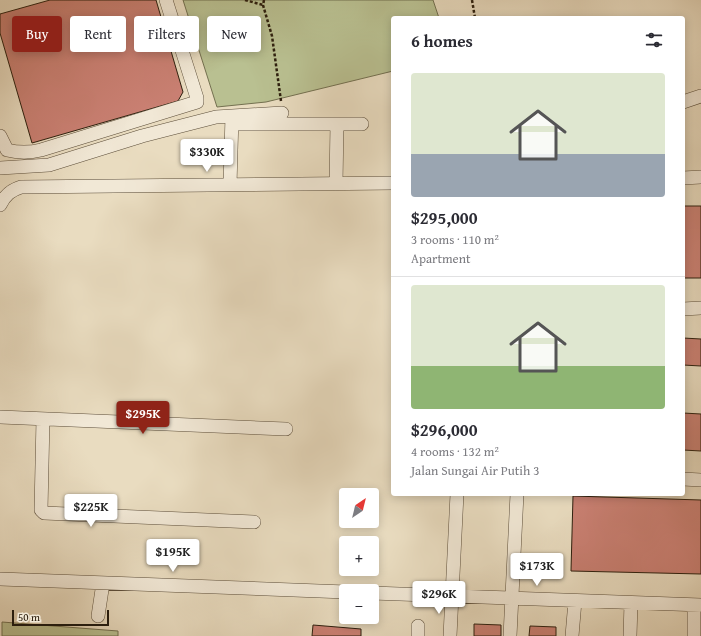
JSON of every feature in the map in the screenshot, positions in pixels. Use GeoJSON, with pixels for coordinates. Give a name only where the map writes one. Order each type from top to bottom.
{"type":"FeatureCollection","features":[{"type":"Feature","properties":{"kind":"street"},"geometry":{"type":"LineString","coordinates":[[0,136],[7,150],[17,153],[29,153],[197,102],[166,0]]}},
{"type":"Feature","properties":{"kind":"street"},"geometry":{"type":"LineString","coordinates":[[685,101],[701,96]]}},
{"type":"Feature","properties":{"kind":"street"},"geometry":{"type":"LineString","coordinates":[[232,120],[282,113]]}},
{"type":"Feature","properties":{"kind":"street"},"geometry":{"type":"LineString","coordinates":[[0,168],[49,165],[173,127],[216,116],[232,120],[362,124]]}},
{"type":"Feature","properties":{"kind":"street"},"geometry":{"type":"LineString","coordinates":[[230,185],[232,120]]}},
{"type":"Feature","properties":{"kind":"street"},"geometry":{"type":"LineString","coordinates":[[336,184],[337,124]]}},
{"type":"Feature","properties":{"kind":"street"},"geometry":{"type":"LineString","coordinates":[[685,178],[701,177]]}},
{"type":"Feature","properties":{"kind":"street"},"geometry":{"type":"LineString","coordinates":[[0,205],[11,191],[22,187],[391,183]]}},
{"type":"Feature","properties":{"kind":"street"},"geometry":{"type":"LineString","coordinates":[[685,309],[701,308]]}},
{"type":"Feature","properties":{"kind":"street"},"geometry":{"type":"LineString","coordinates":[[0,417],[286,429]]}},
{"type":"Feature","properties":{"kind":"street"},"geometry":{"type":"LineString","coordinates":[[43,419],[41,510],[44,513],[254,522]]}},
{"type":"Feature","properties":{"kind":"street"},"geometry":{"type":"LineString","coordinates":[[685,479],[701,480]]}},
{"type":"Feature","properties":{"kind":"street"},"geometry":{"type":"LineString","coordinates":[[450,636],[457,496]]}},
{"type":"Feature","properties":{"kind":"street"},"geometry":{"type":"LineString","coordinates":[[510,636],[517,496]]}},
{"type":"Feature","properties":{"kind":"street"},"geometry":{"type":"LineString","coordinates":[[0,579],[339,592]]}},
{"type":"Feature","properties":{"kind":"street"},"geometry":{"type":"LineString","coordinates":[[98,616],[103,583]]}},
{"type":"Feature","properties":{"kind":"street"},"geometry":{"type":"LineString","coordinates":[[379,593],[698,605],[694,636]]}},
{"type":"Feature","properties":{"kind":"street"},"geometry":{"type":"LineString","coordinates":[[572,636],[575,601]]}},
{"type":"Feature","properties":{"kind":"street"},"geometry":{"type":"LineString","coordinates":[[630,636],[631,603]]}},
{"type":"Feature","properties":{"kind":"path"},"geometry":{"type":"LineString","coordinates":[[245,0],[263,5]]}},
{"type":"Feature","properties":{"kind":"path"},"geometry":{"type":"LineString","coordinates":[[264,0],[263,5],[272,36],[281,94],[282,113]]}},
{"type":"Feature","properties":{"kind":"path"},"geometry":{"type":"LineString","coordinates":[[472,0],[475,16]]}},
{"type":"Feature","properties":{"kind":"green space"},"geometry":{"type":"Polygon","coordinates":[[[183,0],[433,0],[438,16],[391,16],[391,71],[266,102],[217,107],[199,50],[199,16],[188,16],[183,0]]]}},
{"type":"Feature","properties":{"kind":"green space"},"geometry":{"type":"Polygon","coordinates":[[[2,622],[118,631],[118,636],[2,636],[2,622]]]}},
{"type":"Feature","properties":{"kind":"building"},"geometry":{"type":"Polygon","coordinates":[[[50,0],[156,0],[161,16],[134,16],[134,52],[171,52],[183,92],[178,101],[32,143],[0,33],[0,14],[50,0]]]}},
{"type":"Feature","properties":{"kind":"building"},"geometry":{"type":"Polygon","coordinates":[[[685,206],[701,206],[701,278],[685,278],[685,206]]]}},
{"type":"Feature","properties":{"kind":"building"},"geometry":{"type":"Polygon","coordinates":[[[685,338],[701,339],[701,366],[685,365],[685,338]]]}},
{"type":"Feature","properties":{"kind":"building"},"geometry":{"type":"Polygon","coordinates":[[[685,413],[701,414],[701,451],[685,450],[685,413]]]}},
{"type":"Feature","properties":{"kind":"building"},"geometry":{"type":"Polygon","coordinates":[[[573,496],[701,500],[701,574],[571,571],[573,496]]]}},
{"type":"Feature","properties":{"kind":"building"},"geometry":{"type":"Polygon","coordinates":[[[474,624],[501,625],[501,636],[474,636],[474,624]]]}},
{"type":"Feature","properties":{"kind":"building"},"geometry":{"type":"Polygon","coordinates":[[[313,625],[361,629],[361,636],[312,636],[313,625]]]}},
{"type":"Feature","properties":{"kind":"building"},"geometry":{"type":"Polygon","coordinates":[[[530,626],[556,627],[556,636],[529,636],[530,626]]]}}]}
